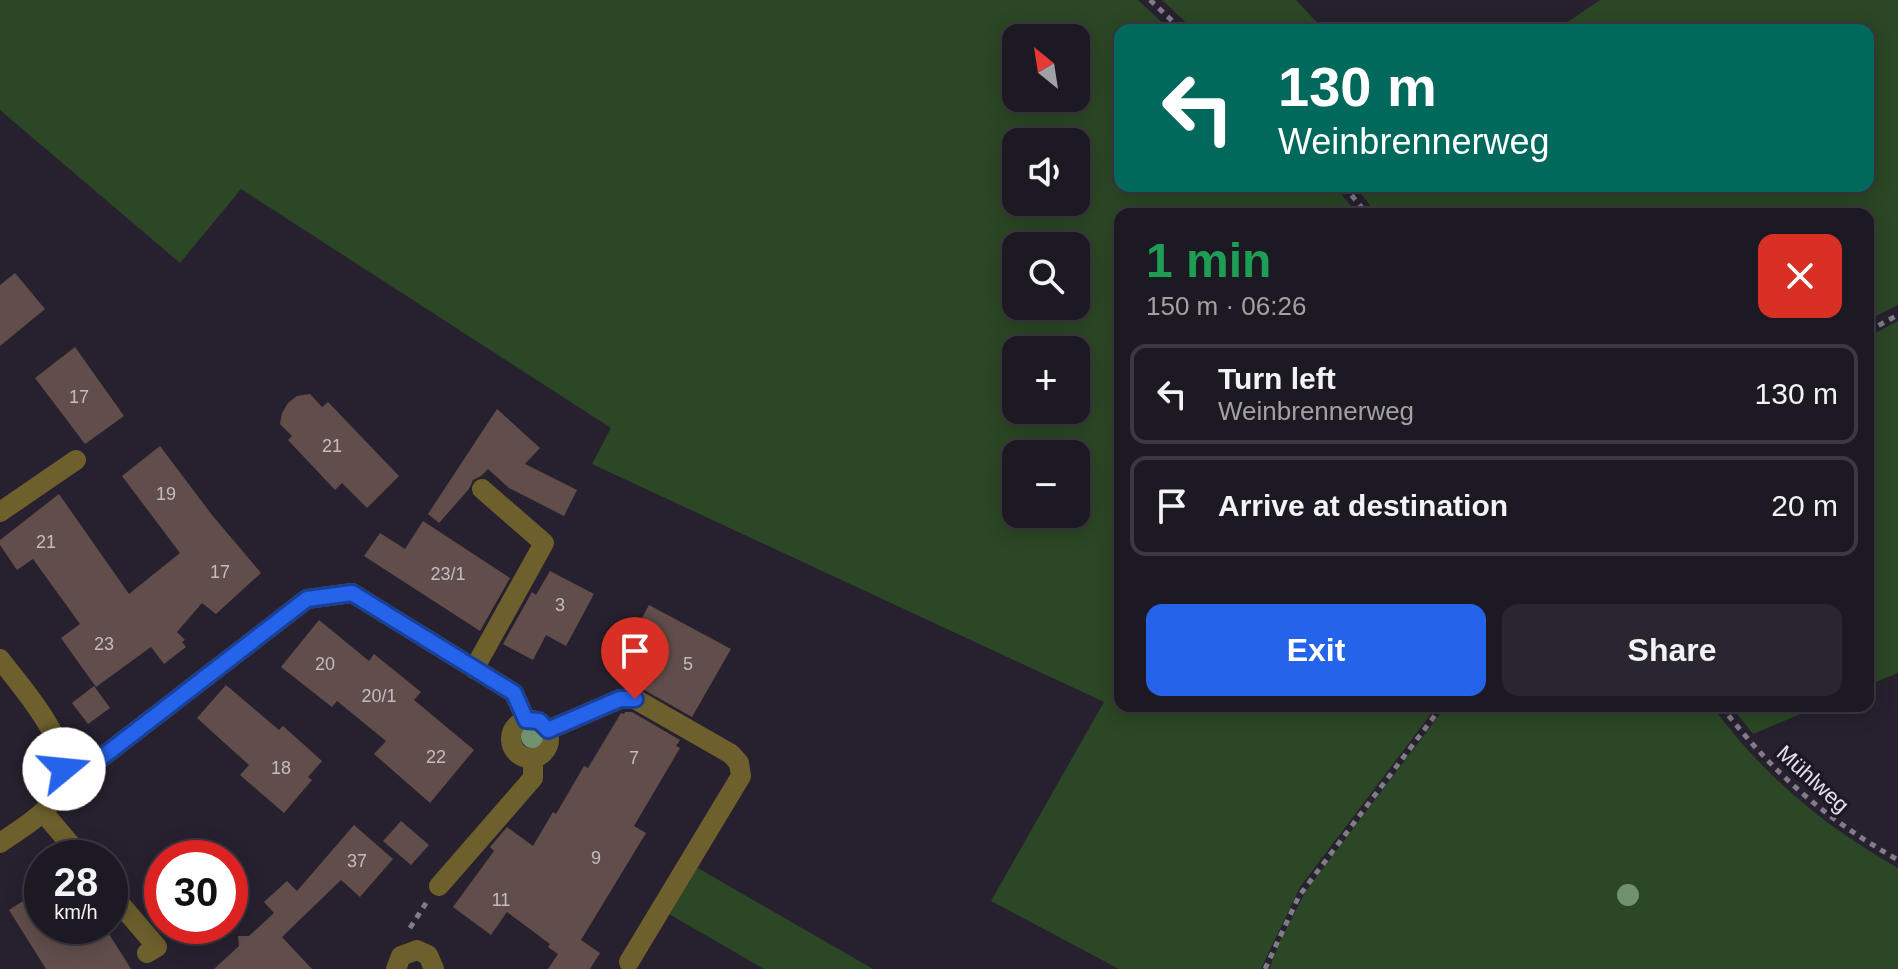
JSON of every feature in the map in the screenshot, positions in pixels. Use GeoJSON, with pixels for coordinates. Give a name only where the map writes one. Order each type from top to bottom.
{"type":"FeatureCollection","features":[{"type":"Feature","properties":{"kind":"street"},"geometry":{"type":"LineString","coordinates":[[0,512],[76,460]]}},
{"type":"Feature","properties":{"kind":"street"},"geometry":{"type":"LineString","coordinates":[[474,669],[544,543],[482,489]]}},
{"type":"Feature","properties":{"kind":"street"},"geometry":{"type":"LineString","coordinates":[[64,769],[101,758],[307,599],[352,593],[514,693],[526,720]]}},
{"type":"Feature","properties":{"kind":"street"},"geometry":{"type":"LineString","coordinates":[[0,659],[48,723],[64,769],[59,791],[43,812],[0,843]]}},
{"type":"Feature","properties":{"kind":"street"},"geometry":{"type":"LineString","coordinates":[[548,730],[620,699],[635,699],[731,754],[739,763],[741,776],[629,962]]}},
{"type":"Feature","properties":{"kind":"street"},"geometry":{"type":"LineString","coordinates":[[526,720],[539,721],[548,730],[548,748],[544,753],[533,758],[518,754],[511,740],[516,726],[526,720]]}},
{"type":"Feature","properties":{"kind":"street"},"geometry":{"type":"LineString","coordinates":[[439,886],[533,778],[533,758]]}},
{"type":"Feature","properties":{"kind":"street"},"geometry":{"type":"LineString","coordinates":[[43,812],[67,840]]}},
{"type":"Feature","properties":{"kind":"street"},"geometry":{"type":"LineString","coordinates":[[128,913],[157,947],[147,953]]}},
{"type":"Feature","properties":{"kind":"street"},"geometry":{"type":"LineString","coordinates":[[400,961],[417,950],[423,951],[432,960],[434,969]]}},
{"type":"Feature","properties":{"kind":"path"},"geometry":{"type":"LineString","coordinates":[[1150,0],[1176,24]]}},
{"type":"Feature","properties":{"kind":"path"},"geometry":{"type":"LineString","coordinates":[[1349,192],[1362,208]]}},
{"type":"Feature","properties":{"kind":"path"},"geometry":{"type":"LineString","coordinates":[[1874,328],[1898,315]]}},
{"type":"Feature","properties":{"kind":"path"},"geometry":{"type":"LineString","coordinates":[[1265,969],[1299,896],[1437,712]]}},
{"type":"Feature","properties":{"kind":"path","name":"Mühlweg"},"geometry":{"type":"LineString","coordinates":[[1726,712],[1797,791],[1856,836],[1898,860]]}},
{"type":"Feature","properties":{"kind":"path"},"geometry":{"type":"LineString","coordinates":[[400,961],[411,923],[439,886]]}},
{"type":"Feature","properties":{"kind":"green space"},"geometry":{"type":"Polygon","coordinates":[[[0,0],[1138,0],[1164,24],[1114,24],[1114,192],[1339,192],[1353,208],[1114,208],[1114,712],[1432,712],[1300,887],[1261,969],[1119,969],[991,901],[1104,702],[592,464],[611,428],[241,189],[180,263],[0,110],[0,0]]]}},
{"type":"Feature","properties":{"kind":"green space"},"geometry":{"type":"Polygon","coordinates":[[[1162,0],[1296,0],[1318,24],[1188,24],[1162,0]]]}},
{"type":"Feature","properties":{"kind":"green space"},"geometry":{"type":"Polygon","coordinates":[[[1600,0],[1898,0],[1898,305],[1874,317],[1874,208],[1372,208],[1360,192],[1874,192],[1874,24],[1565,24],[1600,0]]]}},
{"type":"Feature","properties":{"kind":"green space"},"geometry":{"type":"Polygon","coordinates":[[[1898,321],[1898,673],[1874,683],[1874,334],[1898,321]]]}},
{"type":"Feature","properties":{"kind":"green space"},"geometry":{"type":"Polygon","coordinates":[[[1441,712],[1717,712],[1752,755],[1796,797],[1844,834],[1898,868],[1898,969],[1269,969],[1306,891],[1441,712]]]}},
{"type":"Feature","properties":{"kind":"green space"},"geometry":{"type":"Polygon","coordinates":[[[1736,712],[1805,712],[1753,734],[1736,712]]]}},
{"type":"Feature","properties":{"kind":"green space"},"geometry":{"type":"Polygon","coordinates":[[[696,867],[873,969],[764,969],[669,914],[696,867]]]}},
{"type":"Feature","properties":{"kind":"building"},"geometry":{"type":"Polygon","coordinates":[[[15,273],[45,309],[0,346],[0,285],[15,273]]]}},
{"type":"Feature","properties":{"kind":"building"},"geometry":{"type":"Polygon","coordinates":[[[75,347],[124,416],[85,444],[35,378],[75,347]]]}},
{"type":"Feature","properties":{"kind":"building"},"geometry":{"type":"Polygon","coordinates":[[[310,394],[322,407],[328,402],[399,476],[367,508],[342,483],[335,490],[288,440],[292,436],[280,424],[288,403],[297,396],[310,394]]]}},
{"type":"Feature","properties":{"kind":"building"},"geometry":{"type":"Polygon","coordinates":[[[497,409],[540,448],[525,464],[577,490],[564,516],[509,488],[488,469],[473,480],[469,489],[439,523],[428,514],[497,409]]]}},
{"type":"Feature","properties":{"kind":"building"},"geometry":{"type":"Polygon","coordinates":[[[160,446],[261,573],[216,614],[202,603],[177,632],[185,640],[182,642],[186,647],[164,664],[151,647],[96,687],[61,638],[80,624],[33,559],[17,570],[0,545],[0,540],[59,494],[129,594],[180,553],[122,476],[160,446]]]}},
{"type":"Feature","properties":{"kind":"building"},"geometry":{"type":"Polygon","coordinates":[[[423,521],[510,578],[480,631],[364,556],[380,533],[405,549],[423,521]]]}},
{"type":"Feature","properties":{"kind":"building"},"geometry":{"type":"Polygon","coordinates":[[[550,571],[594,594],[566,646],[546,635],[533,660],[503,644],[532,592],[536,595],[550,571]]]}},
{"type":"Feature","properties":{"kind":"building"},"geometry":{"type":"Polygon","coordinates":[[[649,605],[731,649],[692,717],[639,687],[662,646],[635,631],[649,605]]]}},
{"type":"Feature","properties":{"kind":"building"},"geometry":{"type":"Polygon","coordinates":[[[319,620],[369,661],[374,654],[421,692],[414,700],[474,750],[430,803],[374,754],[386,741],[337,701],[332,707],[281,667],[319,620]]]}},
{"type":"Feature","properties":{"kind":"building"},"geometry":{"type":"Polygon","coordinates":[[[226,685],[279,730],[283,726],[322,761],[308,777],[312,780],[284,813],[240,775],[249,765],[197,718],[226,685]]]}},
{"type":"Feature","properties":{"kind":"building"},"geometry":{"type":"Polygon","coordinates":[[[94,686],[110,708],[88,724],[72,703],[94,686]]]}},
{"type":"Feature","properties":{"kind":"building"},"geometry":{"type":"Polygon","coordinates":[[[632,712],[680,740],[676,746],[680,748],[634,826],[646,833],[581,940],[600,953],[590,969],[548,969],[558,954],[548,947],[550,944],[507,912],[491,935],[453,907],[494,851],[490,847],[507,827],[533,846],[584,766],[588,768],[621,713],[632,712]]]}},
{"type":"Feature","properties":{"kind":"building"},"geometry":{"type":"Polygon","coordinates":[[[401,821],[429,845],[411,865],[383,841],[401,821]]]}},
{"type":"Feature","properties":{"kind":"building"},"geometry":{"type":"Polygon","coordinates":[[[354,825],[393,859],[360,897],[341,880],[282,937],[312,969],[214,969],[239,944],[248,944],[248,936],[274,913],[264,902],[287,881],[297,891],[354,825]]]}},
{"type":"Feature","properties":{"kind":"building"},"geometry":{"type":"Polygon","coordinates":[[[24,900],[24,934],[9,910],[24,900]]]}},
{"type":"Feature","properties":{"kind":"building"},"geometry":{"type":"Polygon","coordinates":[[[30,944],[115,944],[131,969],[46,969],[30,944]]]}},
{"type":"Feature","properties":{"kind":"route"},"geometry":{"type":"LineString","coordinates":[[64,769],[101,758],[307,599],[352,593],[514,693],[526,720],[539,721],[548,730],[620,699],[635,699]]}}]}
